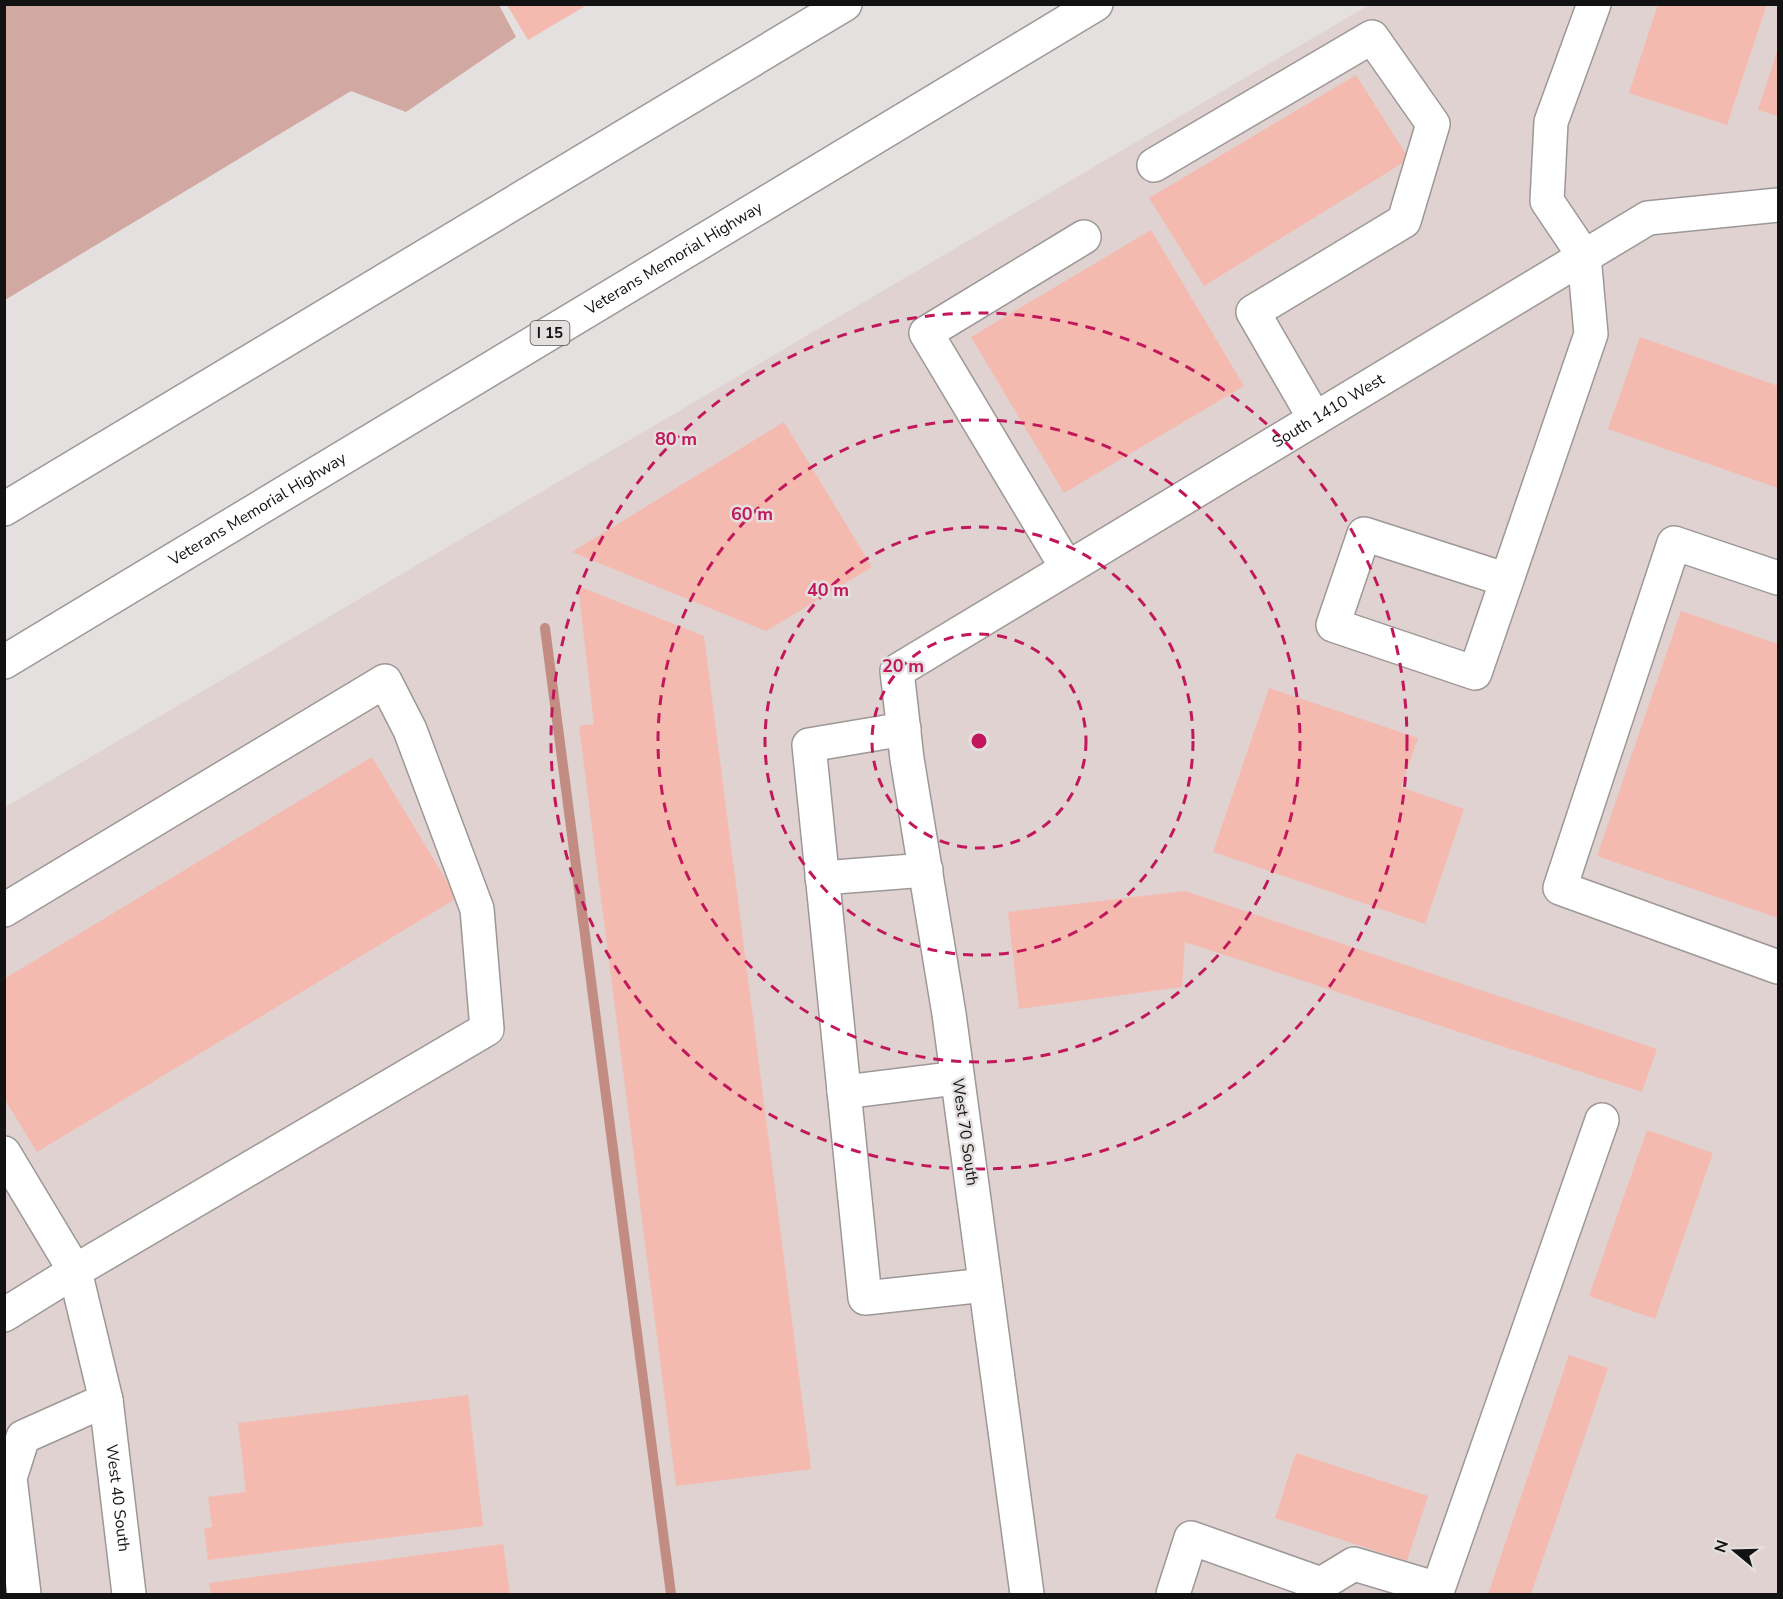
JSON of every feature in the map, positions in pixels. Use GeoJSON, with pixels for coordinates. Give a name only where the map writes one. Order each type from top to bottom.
{"type":"FeatureCollection","features":[{"type":"Feature","properties":{"kind":"main road"},"geometry":{"type":"LineString","coordinates":[[4,509],[845,4]]}},
{"type":"Feature","properties":{"kind":"main road","name":"Veterans Memorial Highway"},"geometry":{"type":"LineString","coordinates":[[4,662],[1096,4]]}},
{"type":"Feature","properties":{"kind":"main road"},"geometry":{"type":"LineString","coordinates":[[1507,580],[1364,534],[1333,625],[1475,673],[1507,580],[1591,334],[1584,256],[1547,201],[1551,122],[1594,4]]}},
{"type":"Feature","properties":{"kind":"main road"},"geometry":{"type":"LineString","coordinates":[[1154,165],[1372,37],[1433,124],[1404,221],[1253,312],[1315,418]]}},
{"type":"Feature","properties":{"kind":"main road","name":"South 1410 West"},"geometry":{"type":"LineString","coordinates":[[897,671],[1648,218],[1778,205]]}},
{"type":"Feature","properties":{"kind":"main road"},"geometry":{"type":"LineString","coordinates":[[1067,568],[926,333],[1084,237]]}},
{"type":"Feature","properties":{"kind":"main road"},"geometry":{"type":"LineString","coordinates":[[1779,578],[1674,543],[1560,888],[1779,967]]}},
{"type":"Feature","properties":{"kind":"main road","name":"West 70 South"},"geometry":{"type":"LineString","coordinates":[[897,671],[949,1014],[1027,1594]]}},
{"type":"Feature","properties":{"kind":"main road"},"geometry":{"type":"LineString","coordinates":[[4,910],[385,681],[410,729],[477,909],[487,1029],[75,1270],[4,1315]]}},
{"type":"Feature","properties":{"kind":"main road"},"geometry":{"type":"LineString","coordinates":[[904,729],[809,745],[865,1298],[985,1286]]}},
{"type":"Feature","properties":{"kind":"main road"},"geometry":{"type":"LineString","coordinates":[[822,878],[926,870]]}},
{"type":"Feature","properties":{"kind":"main road"},"geometry":{"type":"LineString","coordinates":[[844,1092],[957,1078]]}},
{"type":"Feature","properties":{"kind":"main road"},"geometry":{"type":"LineString","coordinates":[[1173,1594],[1191,1538],[1321,1584],[1354,1564],[1438,1589],[1602,1120]]}},
{"type":"Feature","properties":{"kind":"main road","name":"West 40 South"},"geometry":{"type":"LineString","coordinates":[[4,1153],[75,1270],[105,1400],[129,1594]]}},
{"type":"Feature","properties":{"kind":"main road"},"geometry":{"type":"LineString","coordinates":[[24,1594],[10,1478],[22,1437],[105,1400]]}},
{"type":"Feature","properties":{"kind":"shaded area"},"geometry":{"type":"Polygon","coordinates":[[[5,4],[499,5],[516,37],[406,112],[351,91],[5,300],[5,4]]]}},
{"type":"Feature","properties":{"kind":"shaded area"},"geometry":{"type":"Polygon","coordinates":[[[1369,5],[1778,5],[1778,1594],[5,1594],[4,808],[1369,5]]]}},
{"type":"Feature","properties":{"kind":"building"},"geometry":{"type":"Polygon","coordinates":[[[1658,4],[1767,4],[1727,125],[1629,93],[1658,4]]]}},
{"type":"Feature","properties":{"kind":"building"},"geometry":{"type":"Polygon","coordinates":[[[507,5],[587,5],[528,40],[507,5]]]}},
{"type":"Feature","properties":{"kind":"building"},"geometry":{"type":"Polygon","coordinates":[[[1778,48],[1778,116],[1758,110],[1778,48]]]}},
{"type":"Feature","properties":{"kind":"building"},"geometry":{"type":"Polygon","coordinates":[[[1356,75],[1409,159],[1204,286],[1149,198],[1356,75]]]}},
{"type":"Feature","properties":{"kind":"building"},"geometry":{"type":"Polygon","coordinates":[[[1151,230],[1244,386],[1064,493],[971,337],[1151,230]]]}},
{"type":"Feature","properties":{"kind":"building"},"geometry":{"type":"Polygon","coordinates":[[[1640,337],[1778,386],[1778,488],[1608,429],[1640,337]]]}},
{"type":"Feature","properties":{"kind":"building"},"geometry":{"type":"Polygon","coordinates":[[[784,422],[872,567],[766,631],[572,552],[784,422]]]}},
{"type":"Feature","properties":{"kind":"building"},"geometry":{"type":"Polygon","coordinates":[[[578,586],[704,636],[811,1469],[676,1486],[579,726],[594,724],[578,586]]]}},
{"type":"Feature","properties":{"kind":"building"},"geometry":{"type":"Polygon","coordinates":[[[1681,611],[1778,644],[1778,918],[1597,856],[1681,611]]]}},
{"type":"Feature","properties":{"kind":"building"},"geometry":{"type":"Polygon","coordinates":[[[1269,688],[1418,738],[1401,787],[1464,809],[1425,924],[1213,852],[1269,688]]]}},
{"type":"Feature","properties":{"kind":"building"},"geometry":{"type":"Polygon","coordinates":[[[372,757],[457,898],[37,1152],[4,1098],[4,979],[372,757]]]}},
{"type":"Feature","properties":{"kind":"building"},"geometry":{"type":"Polygon","coordinates":[[[1185,891],[1657,1049],[1642,1092],[1185,942],[1182,987],[1019,1009],[1008,912],[1185,891]]]}},
{"type":"Feature","properties":{"kind":"building"},"geometry":{"type":"Polygon","coordinates":[[[1647,1130],[1713,1153],[1655,1319],[1589,1296],[1647,1130]]]}},
{"type":"Feature","properties":{"kind":"building"},"geometry":{"type":"Polygon","coordinates":[[[1569,1355],[1608,1368],[1531,1594],[1488,1594],[1569,1355]]]}},
{"type":"Feature","properties":{"kind":"building"},"geometry":{"type":"Polygon","coordinates":[[[468,1395],[483,1526],[208,1560],[204,1528],[212,1527],[208,1497],[246,1492],[238,1423],[468,1395]]]}},
{"type":"Feature","properties":{"kind":"building"},"geometry":{"type":"Polygon","coordinates":[[[1296,1453],[1428,1496],[1407,1561],[1275,1518],[1296,1453]]]}},
{"type":"Feature","properties":{"kind":"building"},"geometry":{"type":"Polygon","coordinates":[[[503,1544],[510,1594],[211,1594],[209,1583],[503,1544]]]}},
{"type":"Feature","properties":{"kind":"waterway"},"geometry":{"type":"LineString","coordinates":[[545,628],[671,1594]]}}]}
